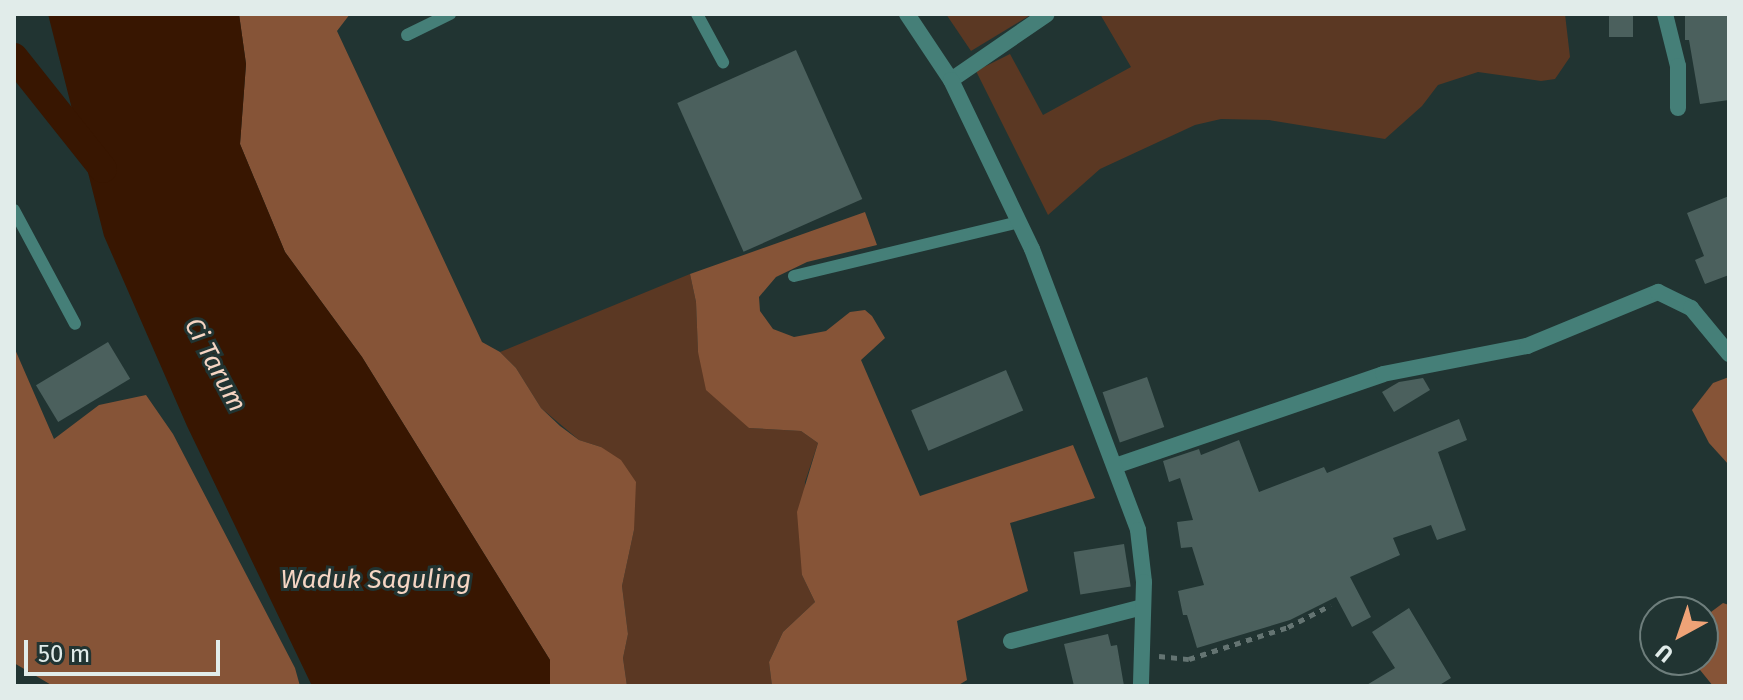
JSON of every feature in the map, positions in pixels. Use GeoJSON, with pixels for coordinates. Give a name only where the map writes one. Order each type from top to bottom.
{"type":"FeatureCollection","features":[{"type":"Feature","properties":{"kind":"street"},"geometry":{"type":"LineString","coordinates":[[907,14],[951,80],[1019,222],[1138,530],[1142,607],[1141,686]]}},
{"type":"Feature","properties":{"kind":"street"},"geometry":{"type":"LineString","coordinates":[[951,80],[1047,14]]}},
{"type":"Feature","properties":{"kind":"street"},"geometry":{"type":"LineString","coordinates":[[1665,14],[1678,66],[1678,108]]}},
{"type":"Feature","properties":{"kind":"street"},"geometry":{"type":"LineString","coordinates":[[1115,466],[1383,374],[1527,346],[1658,292],[1691,308],[1729,354]]}},
{"type":"Feature","properties":{"kind":"street"},"geometry":{"type":"LineString","coordinates":[[1011,641],[1142,607]]}},
{"type":"Feature","properties":{"kind":"lane"},"geometry":{"type":"LineString","coordinates":[[407,35],[450,14]]}},
{"type":"Feature","properties":{"kind":"lane"},"geometry":{"type":"LineString","coordinates":[[697,14],[723,62]]}},
{"type":"Feature","properties":{"kind":"lane"},"geometry":{"type":"LineString","coordinates":[[14,210],[75,324]]}},
{"type":"Feature","properties":{"kind":"lane"},"geometry":{"type":"LineString","coordinates":[[794,276],[1019,222]]}},
{"type":"Feature","properties":{"kind":"path"},"geometry":{"type":"LineString","coordinates":[[1142,654],[1189,659],[1288,627],[1331,605]]}},
{"type":"Feature","properties":{"kind":"shaded area"},"geometry":{"type":"Polygon","coordinates":[[[239,14],[350,14],[337,31],[482,342],[500,352],[516,368],[541,408],[560,426],[579,440],[601,447],[621,460],[636,482],[634,530],[622,586],[628,634],[623,658],[627,686],[550,686],[550,660],[362,357],[285,252],[240,144],[246,64],[239,14]]]}},
{"type":"Feature","properties":{"kind":"shaded area"},"geometry":{"type":"Polygon","coordinates":[[[946,14],[1032,14],[971,51],[946,14]]]}},
{"type":"Feature","properties":{"kind":"shaded area"},"geometry":{"type":"Polygon","coordinates":[[[1100,14],[1565,14],[1570,57],[1555,79],[1541,81],[1478,72],[1438,85],[1422,106],[1385,139],[1269,120],[1221,119],[1195,125],[1100,169],[1048,215],[976,71],[1010,54],[1043,115],[1131,67],[1100,14]]]}},
{"type":"Feature","properties":{"kind":"shaded area"},"geometry":{"type":"Polygon","coordinates":[[[865,212],[877,245],[807,262],[776,277],[759,297],[760,311],[773,329],[794,337],[826,331],[850,312],[865,310],[872,316],[885,338],[861,360],[920,496],[1073,445],[1095,498],[1010,523],[1028,591],[957,621],[967,680],[957,686],[772,686],[769,662],[783,632],[815,602],[802,575],[797,512],[818,443],[801,431],[749,428],[706,390],[698,352],[696,302],[690,274],[865,212]]]}},
{"type":"Feature","properties":{"kind":"shaded area"},"geometry":{"type":"Polygon","coordinates":[[[690,274],[696,302],[698,352],[749,428],[801,431],[818,443],[805,482],[802,575],[815,602],[783,632],[769,662],[772,686],[627,686],[623,658],[628,634],[622,586],[634,530],[601,447],[579,440],[541,408],[516,368],[500,352],[690,274]]]}},
{"type":"Feature","properties":{"kind":"shaded area"},"geometry":{"type":"Polygon","coordinates":[[[14,347],[54,439],[99,405],[146,395],[173,434],[295,668],[300,686],[53,686],[14,663],[14,347]]]}},
{"type":"Feature","properties":{"kind":"shaded area"},"geometry":{"type":"Polygon","coordinates":[[[1729,377],[1729,465],[1709,443],[1692,410],[1713,383],[1729,377]]]}},
{"type":"Feature","properties":{"kind":"shaded area"},"geometry":{"type":"Polygon","coordinates":[[[1723,603],[1729,605],[1729,686],[1713,686],[1705,676],[1719,676],[1719,606],[1723,603]]]}},
{"type":"Feature","properties":{"kind":"water","name":"Waduk Saguling"},"geometry":{"type":"Polygon","coordinates":[[[48,14],[239,14],[246,64],[240,144],[285,252],[362,357],[550,660],[550,686],[312,686],[187,426],[104,236],[48,14]]]}},
{"type":"Feature","properties":{"kind":"building"},"geometry":{"type":"Polygon","coordinates":[[[1609,14],[1633,14],[1633,37],[1609,37],[1609,14]]]}},
{"type":"Feature","properties":{"kind":"building"},"geometry":{"type":"Polygon","coordinates":[[[1685,14],[1729,14],[1729,100],[1700,104],[1689,40],[1685,40],[1685,14]]]}},
{"type":"Feature","properties":{"kind":"building"},"geometry":{"type":"Polygon","coordinates":[[[796,50],[862,199],[744,252],[677,103],[796,50]]]}},
{"type":"Feature","properties":{"kind":"building"},"geometry":{"type":"Polygon","coordinates":[[[1729,196],[1729,275],[1705,284],[1695,260],[1704,256],[1687,213],[1729,196]]]}},
{"type":"Feature","properties":{"kind":"building"},"geometry":{"type":"Polygon","coordinates":[[[108,342],[130,379],[58,422],[36,385],[108,342]]]}},
{"type":"Feature","properties":{"kind":"building"},"geometry":{"type":"Polygon","coordinates":[[[1006,370],[1023,411],[928,451],[911,410],[1006,370]]]}},
{"type":"Feature","properties":{"kind":"building"},"geometry":{"type":"Polygon","coordinates":[[[1147,377],[1164,427],[1120,442],[1103,392],[1147,377]]]}},
{"type":"Feature","properties":{"kind":"building"},"geometry":{"type":"Polygon","coordinates":[[[1423,378],[1430,390],[1394,412],[1382,392],[1399,382],[1423,378]]]}},
{"type":"Feature","properties":{"kind":"building"},"geometry":{"type":"Polygon","coordinates":[[[1459,419],[1467,440],[1438,452],[1466,530],[1437,540],[1431,525],[1393,538],[1400,555],[1350,577],[1371,617],[1352,627],[1336,597],[1290,620],[1197,648],[1187,615],[1183,615],[1178,591],[1204,585],[1192,547],[1181,548],[1177,522],[1193,520],[1180,478],[1169,482],[1163,461],[1199,449],[1201,455],[1239,440],[1259,492],[1324,467],[1327,473],[1459,419]]]}},
{"type":"Feature","properties":{"kind":"building"},"geometry":{"type":"Polygon","coordinates":[[[1124,544],[1131,586],[1080,594],[1074,552],[1124,544]]]}},
{"type":"Feature","properties":{"kind":"building"},"geometry":{"type":"Polygon","coordinates":[[[1409,608],[1451,678],[1438,686],[1365,686],[1395,668],[1372,632],[1409,608]]]}},
{"type":"Feature","properties":{"kind":"building"},"geometry":{"type":"Polygon","coordinates":[[[1108,634],[1111,646],[1117,645],[1124,686],[1074,686],[1064,644],[1108,634]]]}},
{"type":"Feature","properties":{"kind":"waterway"},"geometry":{"type":"LineString","coordinates":[[14,57],[103,169]]}},
{"type":"Feature","properties":{"kind":"water label","name":"Ci Tarum"},"geometry":{"type":"Point","coordinates":[215,365]}}]}
